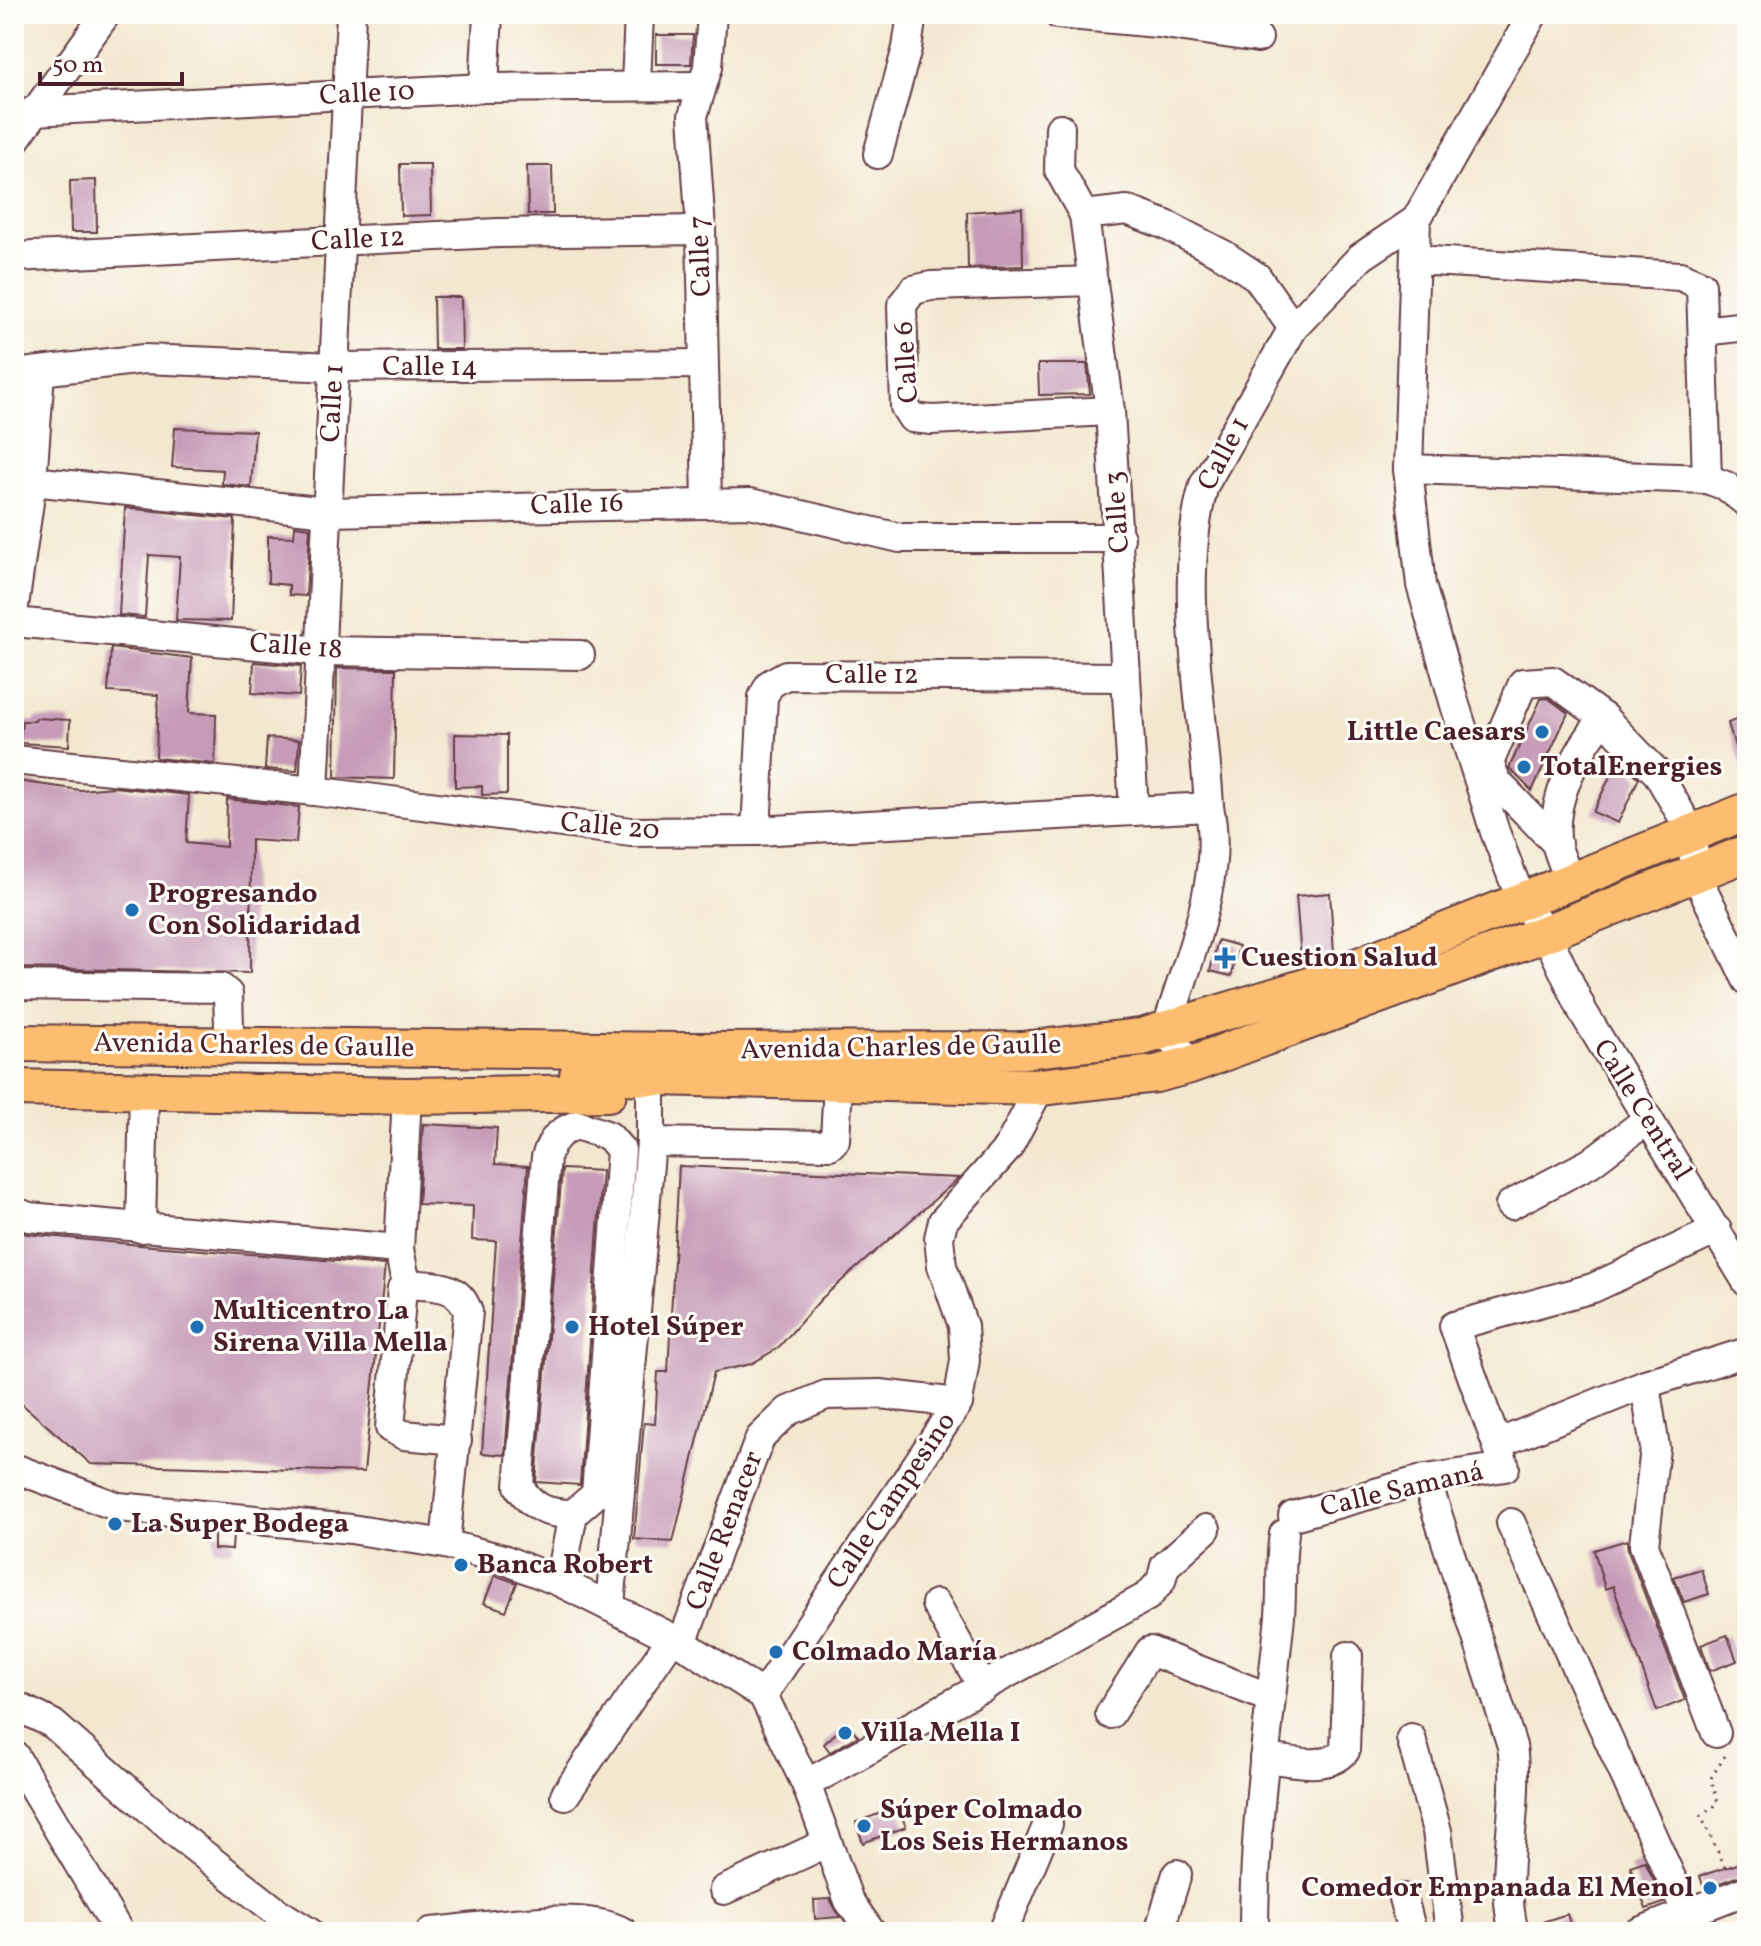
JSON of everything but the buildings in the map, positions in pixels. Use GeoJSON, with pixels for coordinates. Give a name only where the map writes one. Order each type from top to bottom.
{"type":"FeatureCollection","features":[{"type":"Feature","properties":{"kind":"main road","name":"Avenida Charles de Gaulle"},"geometry":{"type":"LineString","coordinates":[[14,1065],[669,1074],[1023,1050],[1166,1031],[1306,987],[1747,811]]}},
{"type":"Feature","properties":{"kind":"main road","name":"Avenida Charles de Gaulle"},"geometry":{"type":"LineString","coordinates":[[14,1043],[838,1083],[1040,1087],[1156,1074],[1190,1065],[1546,933],[1747,853]]}},
{"type":"Feature","properties":{"kind":"main road"},"geometry":{"type":"LineString","coordinates":[[14,1024],[589,1031],[669,1074]]}},
{"type":"Feature","properties":{"kind":"main road"},"geometry":{"type":"LineString","coordinates":[[14,1088],[407,1096],[577,1109],[669,1074]]}},
{"type":"Feature","properties":{"kind":"street"},"geometry":{"type":"LineString","coordinates":[[14,141],[106,14]]}},
{"type":"Feature","properties":{"kind":"street","name":"Calle 1"},"geometry":{"type":"LineString","coordinates":[[314,791],[351,14]]}},
{"type":"Feature","properties":{"kind":"street"},"geometry":{"type":"LineString","coordinates":[[484,88],[488,14]]}},
{"type":"Feature","properties":{"kind":"street"},"geometry":{"type":"LineString","coordinates":[[636,85],[639,14]]}},
{"type":"Feature","properties":{"kind":"street","name":"Calle 7"},"geometry":{"type":"LineString","coordinates":[[707,502],[701,230],[693,116],[708,67],[712,14]]}},
{"type":"Feature","properties":{"kind":"street"},"geometry":{"type":"LineString","coordinates":[[878,154],[907,48],[912,14]]}},
{"type":"Feature","properties":{"kind":"street"},"geometry":{"type":"LineString","coordinates":[[1058,14],[1190,21],[1258,38]]}},
{"type":"Feature","properties":{"kind":"street","name":"Calle 1"},"geometry":{"type":"LineString","coordinates":[[1166,1031],[1214,868],[1216,835],[1209,807],[1192,589],[1197,511],[1215,463],[1293,328],[1361,257],[1416,220],[1533,14]]}},
{"type":"Feature","properties":{"kind":"street","name":"Calle 10"},"geometry":{"type":"LineString","coordinates":[[33,111],[484,88],[701,86]]}},
{"type":"Feature","properties":{"kind":"street"},"geometry":{"type":"LineString","coordinates":[[1060,128],[1059,170],[1084,215],[1127,210],[1166,225],[1224,255],[1257,277],[1293,328]]}},
{"type":"Feature","properties":{"kind":"street","name":"Calle 3"},"geometry":{"type":"LineString","coordinates":[[1084,215],[1110,411],[1134,810]]}},
{"type":"Feature","properties":{"kind":"street","name":"Calle Central"},"geometry":{"type":"LineString","coordinates":[[1416,220],[1408,469],[1421,585],[1459,719],[1521,899],[1546,933],[1583,1012],[1747,1282]]}},
{"type":"Feature","properties":{"kind":"street","name":"Calle 12"},"geometry":{"type":"LineString","coordinates":[[14,257],[498,233],[701,230]]}},
{"type":"Feature","properties":{"kind":"street"},"geometry":{"type":"LineString","coordinates":[[1415,260],[1680,276],[1701,285],[1707,479]]}},
{"type":"Feature","properties":{"kind":"street","name":"Calle 6"},"geometry":{"type":"LineString","coordinates":[[1093,281],[931,286],[913,290],[902,305],[905,407],[912,418],[932,420],[1110,411]]}},
{"type":"Feature","properties":{"kind":"street"},"geometry":{"type":"LineString","coordinates":[[1703,331],[1747,326]]}},
{"type":"Feature","properties":{"kind":"street","name":"Calle 14"},"geometry":{"type":"LineString","coordinates":[[27,373],[144,359],[334,367],[703,364]]}},
{"type":"Feature","properties":{"kind":"street"},"geometry":{"type":"LineString","coordinates":[[14,606],[32,481],[27,373]]}},
{"type":"Feature","properties":{"kind":"street"},"geometry":{"type":"LineString","coordinates":[[1408,469],[1707,479],[1726,486],[1747,503]]}},
{"type":"Feature","properties":{"kind":"street","name":"Calle 16"},"geometry":{"type":"LineString","coordinates":[[32,481],[328,512],[750,503],[900,538],[1120,538]]}},
{"type":"Feature","properties":{"kind":"street","name":"Calle 18"},"geometry":{"type":"LineString","coordinates":[[14,622],[321,651],[580,655]]}},
{"type":"Feature","properties":{"kind":"street","name":"Calle 12"},"geometry":{"type":"LineString","coordinates":[[756,831],[763,697],[770,684],[786,675],[1126,677]]}},
{"type":"Feature","properties":{"kind":"street"},"geometry":{"type":"LineString","coordinates":[[1557,844],[1497,782],[1489,763],[1523,683],[1553,681],[1604,718],[1658,774],[1692,833],[1695,873],[1747,980]]}},
{"type":"Feature","properties":{"kind":"street"},"geometry":{"type":"LineString","coordinates":[[1570,882],[1557,844],[1560,796],[1586,740],[1604,718]]}},
{"type":"Feature","properties":{"kind":"street","name":"Calle 20"},"geometry":{"type":"LineString","coordinates":[[14,760],[314,791],[631,832],[756,831],[1209,807]]}},
{"type":"Feature","properties":{"kind":"street"},"geometry":{"type":"LineString","coordinates":[[14,985],[221,988],[228,994],[229,1027]]}},
{"type":"Feature","properties":{"kind":"street"},"geometry":{"type":"LineString","coordinates":[[1166,1031],[1190,1065]]}},
{"type":"Feature","properties":{"kind":"street"},"geometry":{"type":"LineString","coordinates":[[610,1606],[651,1142],[669,1074]]}},
{"type":"Feature","properties":{"kind":"street"},"geometry":{"type":"LineString","coordinates":[[651,1142],[830,1145],[835,1140],[838,1083]]}},
{"type":"Feature","properties":{"kind":"street","name":"Calle Campesino"},"geometry":{"type":"LineString","coordinates":[[763,1695],[958,1403],[965,1360],[964,1338],[942,1266],[939,1238],[943,1221],[1008,1148],[1040,1087]]}},
{"type":"Feature","properties":{"kind":"street"},"geometry":{"type":"LineString","coordinates":[[141,1228],[144,1090]]}},
{"type":"Feature","properties":{"kind":"street"},"geometry":{"type":"LineString","coordinates":[[407,1096],[399,1249],[406,1284],[402,1289],[390,1428],[404,1435],[457,1440]]}},
{"type":"Feature","properties":{"kind":"street"},"geometry":{"type":"LineString","coordinates":[[560,1582],[573,1514],[596,1494],[621,1150],[577,1109],[546,1157],[519,1486],[527,1500],[539,1509],[573,1514]]}},
{"type":"Feature","properties":{"kind":"street"},"geometry":{"type":"LineString","coordinates":[[1510,1205],[1590,1163],[1647,1120]]}},
{"type":"Feature","properties":{"kind":"street"},"geometry":{"type":"LineString","coordinates":[[14,1211],[29,1217],[399,1249]]}},
{"type":"Feature","properties":{"kind":"street","name":"Calle Samaná"},"geometry":{"type":"LineString","coordinates":[[1270,1698],[1280,1622],[1279,1572],[1288,1525],[1426,1479],[1505,1467],[1454,1326],[1593,1288],[1717,1230]]}},
{"type":"Feature","properties":{"kind":"street"},"geometry":{"type":"LineString","coordinates":[[406,1284],[453,1289],[463,1297],[468,1312],[445,1544]]}},
{"type":"Feature","properties":{"kind":"street"},"geometry":{"type":"LineString","coordinates":[[1497,1444],[1645,1384],[1747,1352]]}},
{"type":"Feature","properties":{"kind":"street"},"geometry":{"type":"LineString","coordinates":[[1645,1384],[1655,1448],[1644,1545],[1716,1733]]}},
{"type":"Feature","properties":{"kind":"street","name":"Calle Renacer"},"geometry":{"type":"LineString","coordinates":[[565,1795],[677,1640],[760,1438],[788,1411],[826,1395],[880,1394],[958,1403]]}},
{"type":"Feature","properties":{"kind":"street"},"geometry":{"type":"LineString","coordinates":[[14,1468],[118,1507],[351,1529],[445,1544],[503,1559],[560,1582],[677,1640],[763,1695],[806,1784],[827,1843],[864,1929]]}},
{"type":"Feature","properties":{"kind":"street"},"geometry":{"type":"LineString","coordinates":[[1426,1479],[1512,1746],[1516,1789],[1508,1901],[1514,1932]]}},
{"type":"Feature","properties":{"kind":"street"},"geometry":{"type":"LineString","coordinates":[[1511,1523],[1679,1921]]}},
{"type":"Feature","properties":{"kind":"street"},"geometry":{"type":"LineString","coordinates":[[806,1784],[1148,1596],[1161,1581],[1165,1566],[1206,1529]]}},
{"type":"Feature","properties":{"kind":"street"},"geometry":{"type":"LineString","coordinates":[[936,1604],[983,1688]]}},
{"type":"Feature","properties":{"kind":"street"},"geometry":{"type":"LineString","coordinates":[[1110,1714],[1150,1651],[1270,1698],[1254,1867],[1254,1932]]}},
{"type":"Feature","properties":{"kind":"street"},"geometry":{"type":"LineString","coordinates":[[1264,1758],[1326,1763],[1337,1760],[1345,1751],[1348,1656]]}},
{"type":"Feature","properties":{"kind":"street"},"geometry":{"type":"LineString","coordinates":[[14,1705],[53,1724],[181,1837],[277,1912],[309,1932]]}},
{"type":"Feature","properties":{"kind":"street"},"geometry":{"type":"LineString","coordinates":[[1411,1738],[1437,1831],[1450,1932]]}},
{"type":"Feature","properties":{"kind":"street"},"geometry":{"type":"LineString","coordinates":[[14,1755],[119,1932]]}},
{"type":"Feature","properties":{"kind":"street"},"geometry":{"type":"LineString","coordinates":[[1003,1932],[1048,1824]]}},
{"type":"Feature","properties":{"kind":"street"},"geometry":{"type":"LineString","coordinates":[[724,1890],[827,1843]]}},
{"type":"Feature","properties":{"kind":"street"},"geometry":{"type":"LineString","coordinates":[[1159,1932],[1177,1874]]}},
{"type":"Feature","properties":{"kind":"street"},"geometry":{"type":"LineString","coordinates":[[1639,1932],[1679,1921],[1742,1891]]}},
{"type":"Feature","properties":{"kind":"street"},"geometry":{"type":"LineString","coordinates":[[1403,1898],[1412,1932]]}},
{"type":"Feature","properties":{"kind":"street"},"geometry":{"type":"LineString","coordinates":[[431,1932],[524,1922],[598,1922],[623,1932]]}},
{"type":"Feature","properties":{"kind":"path"},"geometry":{"type":"LineString","coordinates":[[1716,1733],[1727,1746],[1725,1757],[1718,1763],[1711,1778],[1718,1803],[1701,1816],[1742,1891]]}},
{"type":"Feature","properties":{"kind":"place","name":"Little Caesars"},"geometry":{"type":"Point","coordinates":[1542,732]}},
{"type":"Feature","properties":{"kind":"place","name":"TotalEnergies"},"geometry":{"type":"Point","coordinates":[1524,767]}},
{"type":"Feature","properties":{"kind":"place","name":"Progresando Con Solidaridad"},"geometry":{"type":"Point","coordinates":[132,910]}},
{"type":"Feature","properties":{"kind":"place","name":"Cuestion Salud"},"geometry":{"type":"Point","coordinates":[1225,958]}},
{"type":"Feature","properties":{"kind":"place","name":"Multicentro La Sirena Villa Mella"},"geometry":{"type":"Point","coordinates":[197,1327]}},
{"type":"Feature","properties":{"kind":"place","name":"Hotel Súper"},"geometry":{"type":"Point","coordinates":[572,1327]}},
{"type":"Feature","properties":{"kind":"place","name":"La Super Bodega"},"geometry":{"type":"Point","coordinates":[115,1524]}},
{"type":"Feature","properties":{"kind":"place","name":"Banca Robert"},"geometry":{"type":"Point","coordinates":[461,1565]}},
{"type":"Feature","properties":{"kind":"place","name":"Colmado María"},"geometry":{"type":"Point","coordinates":[776,1652]}},
{"type":"Feature","properties":{"kind":"place","name":"Villa Mella I"},"geometry":{"type":"Point","coordinates":[845,1733]}},
{"type":"Feature","properties":{"kind":"place","name":"Súper Colmado Los Seis Hermanos"},"geometry":{"type":"Point","coordinates":[864,1826]}},
{"type":"Feature","properties":{"kind":"place","name":"Comedor Empanada El Menol"},"geometry":{"type":"Point","coordinates":[1710,1888]}}]}
